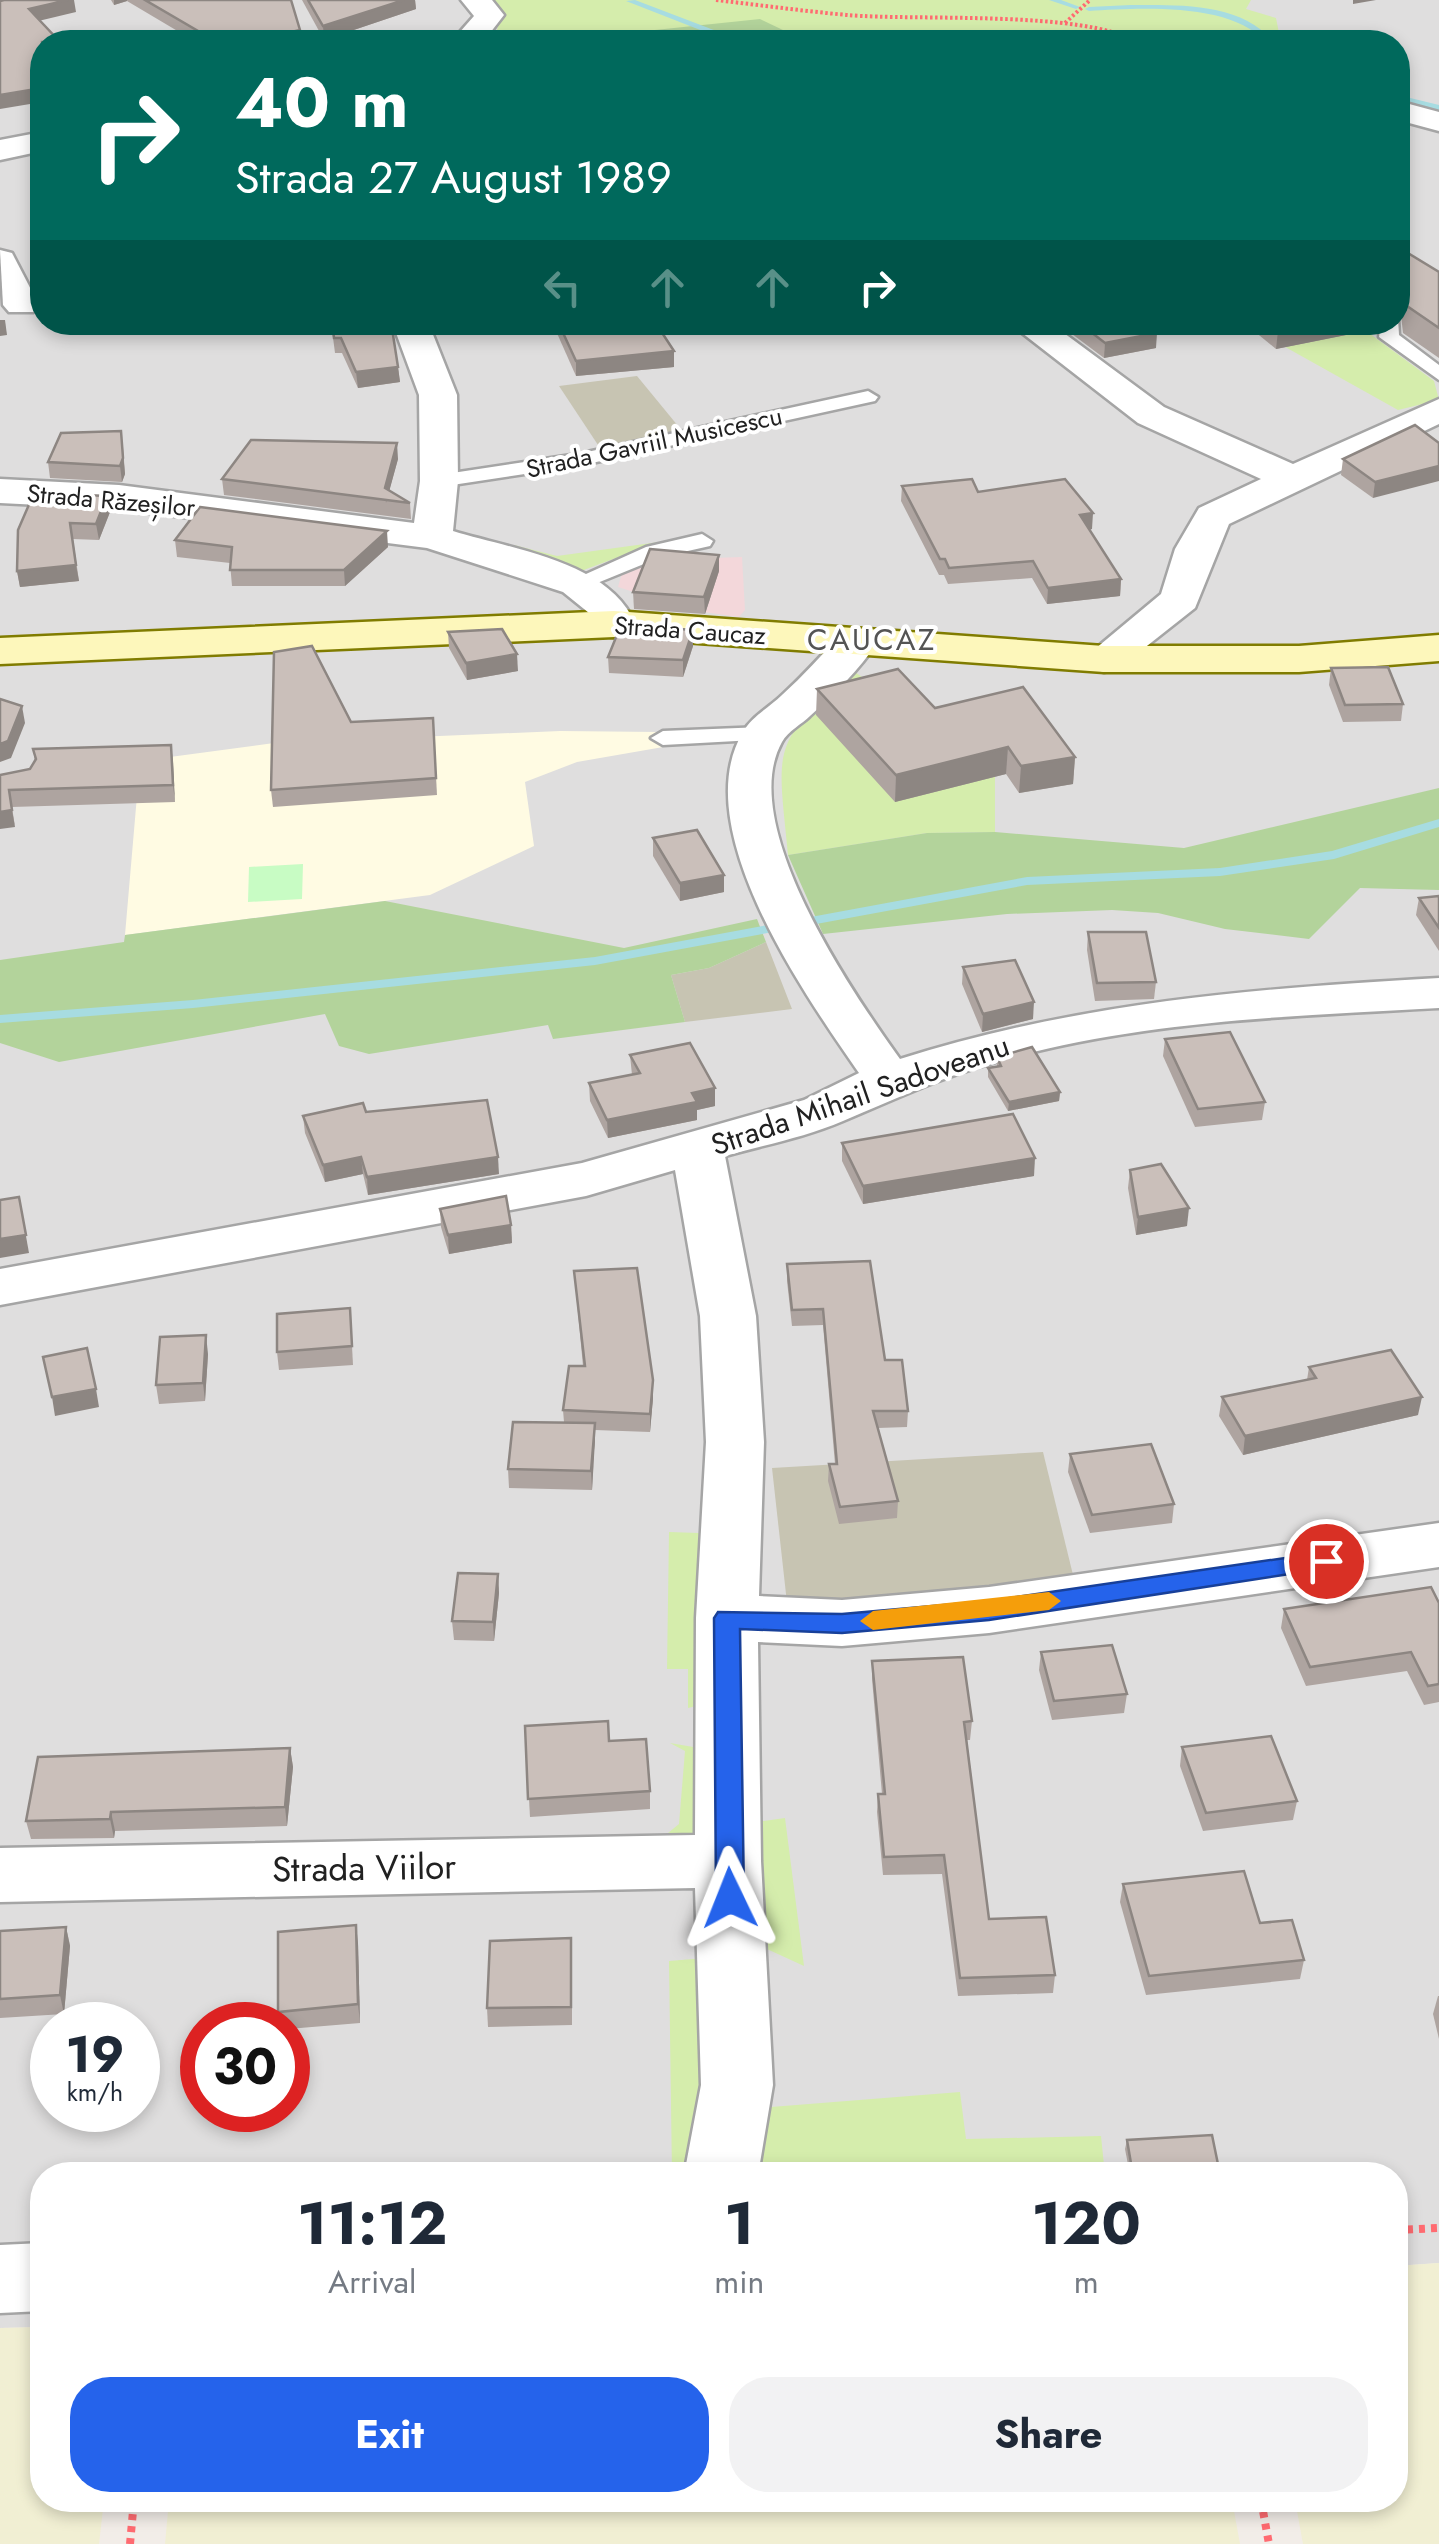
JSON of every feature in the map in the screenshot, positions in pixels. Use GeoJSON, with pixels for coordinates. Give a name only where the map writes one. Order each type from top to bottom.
{"type":"FeatureCollection","features":[{"type":"Feature","properties":{"kind":"street"},"geometry":{"type":"LineString","coordinates":[[476,0],[488,15],[480,30]]}},
{"type":"Feature","properties":{"kind":"street"},"geometry":{"type":"LineString","coordinates":[[1410,114],[1439,122]]}},
{"type":"Feature","properties":{"kind":"street"},"geometry":{"type":"LineString","coordinates":[[0,150],[30,144]]}},
{"type":"Feature","properties":{"kind":"street"},"geometry":{"type":"LineString","coordinates":[[0,260],[21,305]]}},
{"type":"Feature","properties":{"kind":"street"},"geometry":{"type":"LineString","coordinates":[[415,335],[438,395],[439,482],[432,537]]}},
{"type":"Feature","properties":{"kind":"street"},"geometry":{"type":"LineString","coordinates":[[1043,335],[1151,415],[1296,478]]}},
{"type":"Feature","properties":{"kind":"street"},"geometry":{"type":"LineString","coordinates":[[1104,658],[1180,599],[1195,549],[1213,516],[1439,410]]}},
{"type":"Feature","properties":{"kind":"street","name":"Strada Răzeșilor"},"geometry":{"type":"LineString","coordinates":[[0,491],[119,497],[432,537],[577,583],[608,608],[614,624]]}},
{"type":"Feature","properties":{"kind":"street","name":"Strada Caucaz"},"geometry":{"type":"LineString","coordinates":[[0,651],[614,624],[1104,658],[1299,659],[1439,648]]}},
{"type":"Feature","properties":{"kind":"street"},"geometry":{"type":"LineString","coordinates":[[856,642],[764,734],[749,777],[751,821],[764,866],[796,928],[858,1036],[889,1079]]}},
{"type":"Feature","properties":{"kind":"street","name":"Strada Mihail Sadoveanu"},"geometry":{"type":"LineString","coordinates":[[0,1287],[586,1178],[698,1150],[822,1111],[889,1079],[980,1050],[1076,1028],[1277,1002],[1439,994]]}},
{"type":"Feature","properties":{"kind":"street","name":"Strada Mihail Sadoveanu"},"geometry":{"type":"LineString","coordinates":[[698,1150],[728,1316],[732,1376],[727,1618]]}},
{"type":"Feature","properties":{"kind":"street"},"geometry":{"type":"LineString","coordinates":[[723,2162],[738,2085],[728,1860],[727,1618],[842,1623],[989,1610],[1439,1545]]}},
{"type":"Feature","properties":{"kind":"street","name":"Strada Viilor"},"geometry":{"type":"LineString","coordinates":[[0,1874],[728,1860]]}},
{"type":"Feature","properties":{"kind":"street"},"geometry":{"type":"LineString","coordinates":[[0,2278],[30,2277]]}},
{"type":"Feature","properties":{"kind":"lane"},"geometry":{"type":"LineString","coordinates":[[1389,335],[1439,374]]}},
{"type":"Feature","properties":{"kind":"lane","name":"Strada Gavriil Musicescu"},"geometry":{"type":"LineString","coordinates":[[439,482],[578,460],[868,397]]}},
{"type":"Feature","properties":{"kind":"lane"},"geometry":{"type":"LineString","coordinates":[[577,583],[654,552],[702,540]]}},
{"type":"Feature","properties":{"kind":"lane"},"geometry":{"type":"LineString","coordinates":[[663,738],[764,734]]}},
{"type":"Feature","properties":{"kind":"path"},"geometry":{"type":"LineString","coordinates":[[716,0],[846,15],[1064,24],[1111,30]]}},
{"type":"Feature","properties":{"kind":"path"},"geometry":{"type":"LineString","coordinates":[[1064,24],[1090,0]]}},
{"type":"Feature","properties":{"kind":"path"},"geometry":{"type":"LineString","coordinates":[[1408,2229],[1439,2228]]}},
{"type":"Feature","properties":{"kind":"path"},"geometry":{"type":"LineString","coordinates":[[130,2544],[133,2512]]}},
{"type":"Feature","properties":{"kind":"path"},"geometry":{"type":"LineString","coordinates":[[1264,2512],[1270,2544]]}},
{"type":"Feature","properties":{"kind":"shaded area"},"geometry":{"type":"Polygon","coordinates":[[[0,0],[1439,0],[1439,2263],[1408,2265],[1408,2162],[30,2162],[30,2327],[0,2328],[0,0]]]}},
{"type":"Feature","properties":{"kind":"shaded area"},"geometry":{"type":"Polygon","coordinates":[[[637,376],[683,432],[602,451],[559,386],[637,376]]]}},
{"type":"Feature","properties":{"kind":"shaded area"},"geometry":{"type":"Polygon","coordinates":[[[742,557],[745,610],[739,617],[689,610],[618,587],[622,573],[652,560],[742,557]]]}},
{"type":"Feature","properties":{"kind":"shaded area"},"geometry":{"type":"Polygon","coordinates":[[[560,731],[658,732],[669,746],[577,762],[525,782],[534,846],[430,895],[125,935],[140,761],[274,743],[560,731]]]}},
{"type":"Feature","properties":{"kind":"shaded area"},"geometry":{"type":"Polygon","coordinates":[[[766,942],[792,1009],[685,1022],[671,975],[709,968],[766,942]]]}},
{"type":"Feature","properties":{"kind":"shaded area"},"geometry":{"type":"Polygon","coordinates":[[[1043,1452],[1074,1579],[787,1603],[772,1468],[1043,1452]]]}},
{"type":"Feature","properties":{"kind":"shaded area"},"geometry":{"type":"Polygon","coordinates":[[[1439,2263],[1439,2544],[1303,2544],[1297,2512],[1408,2512],[1408,2265],[1439,2263]]]}},
{"type":"Feature","properties":{"kind":"shaded area"},"geometry":{"type":"Polygon","coordinates":[[[30,2327],[30,2512],[103,2512],[99,2544],[0,2544],[0,2328],[30,2327]]]}},
{"type":"Feature","properties":{"kind":"shaded area"},"geometry":{"type":"Polygon","coordinates":[[[168,2512],[1234,2512],[1240,2544],[165,2544],[168,2512]]]}},
{"type":"Feature","properties":{"kind":"green space"},"geometry":{"type":"Polygon","coordinates":[[[460,0],[1251,0],[1246,9],[1276,18],[1278,30],[782,30],[760,20],[660,30],[497,30],[500,13],[475,13],[460,0]]]}},
{"type":"Feature","properties":{"kind":"green space"},"geometry":{"type":"Polygon","coordinates":[[[760,19],[783,30],[655,30],[760,19]]]}},
{"type":"Feature","properties":{"kind":"green space"},"geometry":{"type":"Polygon","coordinates":[[[1264,335],[1372,335],[1434,381],[1439,400],[1398,410],[1264,335]]]}},
{"type":"Feature","properties":{"kind":"green space"},"geometry":{"type":"Polygon","coordinates":[[[659,542],[573,574],[519,557],[514,545],[557,556],[659,542]]]}},
{"type":"Feature","properties":{"kind":"green space"},"geometry":{"type":"Polygon","coordinates":[[[855,672],[995,774],[995,832],[927,833],[788,855],[782,791],[785,750],[806,716],[855,672]]]}},
{"type":"Feature","properties":{"kind":"green space"},"geometry":{"type":"Polygon","coordinates":[[[1439,788],[1439,890],[1360,888],[1309,939],[1225,929],[1158,913],[1112,910],[1007,914],[823,934],[788,855],[927,833],[995,832],[1184,848],[1439,788]]]}},
{"type":"Feature","properties":{"kind":"green space"},"geometry":{"type":"Polygon","coordinates":[[[303,864],[302,899],[248,902],[249,867],[303,864]]]}},
{"type":"Feature","properties":{"kind":"green space"},"geometry":{"type":"Polygon","coordinates":[[[385,901],[624,948],[757,919],[766,942],[709,968],[671,975],[685,1022],[553,1039],[548,1025],[369,1054],[339,1046],[325,1014],[59,1062],[0,1043],[0,960],[124,942],[125,935],[385,901]]]}},
{"type":"Feature","properties":{"kind":"green space"},"geometry":{"type":"Polygon","coordinates":[[[710,1476],[709,1703],[688,1708],[688,1669],[667,1669],[669,1532],[699,1533],[710,1476]]]}},
{"type":"Feature","properties":{"kind":"green space"},"geometry":{"type":"Polygon","coordinates":[[[670,1743],[705,1749],[707,1836],[662,1838],[679,1824],[685,1751],[670,1743]]]}},
{"type":"Feature","properties":{"kind":"green space"},"geometry":{"type":"Polygon","coordinates":[[[785,1818],[804,1966],[756,1944],[750,1823],[785,1818]]]}},
{"type":"Feature","properties":{"kind":"green space"},"geometry":{"type":"Polygon","coordinates":[[[717,1957],[709,2162],[672,2162],[669,1961],[717,1957]]]}},
{"type":"Feature","properties":{"kind":"green space"},"geometry":{"type":"Polygon","coordinates":[[[960,2092],[966,2139],[1101,2136],[1104,2162],[754,2162],[771,2107],[960,2092]]]}},
{"type":"Feature","properties":{"kind":"building"},"geometry":{"type":"Polygon","coordinates":[[[68,0],[29,9],[49,30],[30,30],[30,90],[0,95],[0,1],[68,0]]]}},
{"type":"Feature","properties":{"kind":"building"},"geometry":{"type":"Polygon","coordinates":[[[145,0],[291,0],[300,30],[196,30],[145,0]]]}},
{"type":"Feature","properties":{"kind":"building"},"geometry":{"type":"Polygon","coordinates":[[[308,0],[404,0],[323,26],[308,0]]]}},
{"type":"Feature","properties":{"kind":"building"},"geometry":{"type":"Polygon","coordinates":[[[1410,254],[1439,272],[1439,328],[1410,308],[1410,254]]]}},
{"type":"Feature","properties":{"kind":"building"},"geometry":{"type":"Polygon","coordinates":[[[334,335],[393,335],[398,367],[356,372],[341,338],[334,335]]]}},
{"type":"Feature","properties":{"kind":"building"},"geometry":{"type":"Polygon","coordinates":[[[564,335],[664,335],[674,351],[576,361],[564,335]]]}},
{"type":"Feature","properties":{"kind":"building"},"geometry":{"type":"Polygon","coordinates":[[[1095,335],[1147,335],[1105,343],[1095,335]]]}},
{"type":"Feature","properties":{"kind":"building"},"geometry":{"type":"Polygon","coordinates":[[[1415,425],[1439,443],[1439,466],[1375,482],[1343,459],[1415,425]]]}},
{"type":"Feature","properties":{"kind":"building"},"geometry":{"type":"Polygon","coordinates":[[[121,431],[120,466],[48,462],[61,433],[121,431]]]}},
{"type":"Feature","properties":{"kind":"building"},"geometry":{"type":"Polygon","coordinates":[[[251,440],[397,443],[385,488],[410,503],[222,479],[251,440]]]}},
{"type":"Feature","properties":{"kind":"building"},"geometry":{"type":"Polygon","coordinates":[[[972,479],[978,492],[1065,479],[1093,513],[1080,515],[1121,579],[1048,588],[1033,561],[949,568],[945,559],[940,559],[902,486],[972,479]]]}},
{"type":"Feature","properties":{"kind":"building"},"geometry":{"type":"Polygon","coordinates":[[[34,493],[107,496],[96,524],[70,523],[76,565],[17,571],[18,530],[34,493]]]}},
{"type":"Feature","properties":{"kind":"building"},"geometry":{"type":"Polygon","coordinates":[[[200,507],[387,531],[344,570],[230,570],[232,547],[175,540],[200,507]]]}},
{"type":"Feature","properties":{"kind":"building"},"geometry":{"type":"Polygon","coordinates":[[[650,549],[719,555],[704,597],[633,592],[650,549]]]}},
{"type":"Feature","properties":{"kind":"building"},"geometry":{"type":"Polygon","coordinates":[[[621,625],[693,630],[683,660],[608,657],[621,625]]]}},
{"type":"Feature","properties":{"kind":"building"},"geometry":{"type":"Polygon","coordinates":[[[502,629],[517,654],[466,663],[448,632],[502,629]]]}},
{"type":"Feature","properties":{"kind":"building"},"geometry":{"type":"Polygon","coordinates":[[[312,646],[351,722],[433,718],[436,778],[271,790],[274,652],[312,646]]]}},
{"type":"Feature","properties":{"kind":"building"},"geometry":{"type":"Polygon","coordinates":[[[1388,667],[1403,704],[1345,705],[1331,668],[1388,667]]]}},
{"type":"Feature","properties":{"kind":"building"},"geometry":{"type":"Polygon","coordinates":[[[898,669],[935,708],[1023,687],[1075,757],[1021,766],[1008,747],[896,775],[817,689],[898,669]]]}},
{"type":"Feature","properties":{"kind":"building"},"geometry":{"type":"Polygon","coordinates":[[[0,699],[22,706],[8,741],[0,744],[0,699]]]}},
{"type":"Feature","properties":{"kind":"building"},"geometry":{"type":"Polygon","coordinates":[[[171,745],[173,785],[9,790],[12,810],[0,812],[0,775],[30,769],[36,759],[33,749],[171,745]]]}},
{"type":"Feature","properties":{"kind":"building"},"geometry":{"type":"Polygon","coordinates":[[[697,830],[724,875],[680,883],[653,838],[697,830]]]}},
{"type":"Feature","properties":{"kind":"building"},"geometry":{"type":"Polygon","coordinates":[[[1439,896],[1439,928],[1419,898],[1439,896]]]}},
{"type":"Feature","properties":{"kind":"building"},"geometry":{"type":"Polygon","coordinates":[[[1088,932],[1146,932],[1156,982],[1097,983],[1088,932]]]}},
{"type":"Feature","properties":{"kind":"building"},"geometry":{"type":"Polygon","coordinates":[[[1015,960],[1034,1002],[983,1014],[963,967],[1015,960]]]}},
{"type":"Feature","properties":{"kind":"building"},"geometry":{"type":"Polygon","coordinates":[[[1230,1032],[1265,1102],[1198,1109],[1165,1039],[1230,1032]]]}},
{"type":"Feature","properties":{"kind":"building"},"geometry":{"type":"Polygon","coordinates":[[[690,1043],[715,1088],[692,1093],[697,1102],[607,1120],[589,1083],[640,1073],[630,1055],[690,1043]]]}},
{"type":"Feature","properties":{"kind":"building"},"geometry":{"type":"Polygon","coordinates":[[[1032,1047],[1060,1092],[1009,1102],[988,1068],[1001,1066],[997,1057],[1032,1047]]]}},
{"type":"Feature","properties":{"kind":"building"},"geometry":{"type":"Polygon","coordinates":[[[487,1100],[498,1157],[367,1177],[361,1157],[323,1165],[303,1116],[363,1103],[366,1112],[487,1100]]]}},
{"type":"Feature","properties":{"kind":"building"},"geometry":{"type":"Polygon","coordinates":[[[1013,1114],[1035,1158],[863,1186],[842,1143],[1013,1114]]]}},
{"type":"Feature","properties":{"kind":"building"},"geometry":{"type":"Polygon","coordinates":[[[1161,1164],[1189,1208],[1138,1217],[1130,1170],[1161,1164]]]}},
{"type":"Feature","properties":{"kind":"building"},"geometry":{"type":"Polygon","coordinates":[[[506,1196],[511,1225],[448,1235],[440,1209],[506,1196]]]}},
{"type":"Feature","properties":{"kind":"building"},"geometry":{"type":"Polygon","coordinates":[[[19,1197],[26,1235],[0,1239],[0,1200],[19,1197]]]}},
{"type":"Feature","properties":{"kind":"building"},"geometry":{"type":"Polygon","coordinates":[[[870,1261],[885,1360],[902,1360],[908,1411],[873,1411],[898,1501],[840,1507],[829,1464],[837,1464],[823,1309],[792,1310],[787,1264],[870,1261]]]}},
{"type":"Feature","properties":{"kind":"building"},"geometry":{"type":"Polygon","coordinates":[[[637,1268],[653,1380],[650,1414],[563,1410],[569,1366],[585,1366],[574,1271],[637,1268]]]}},
{"type":"Feature","properties":{"kind":"building"},"geometry":{"type":"Polygon","coordinates":[[[350,1308],[352,1346],[277,1352],[277,1314],[350,1308]]]}},
{"type":"Feature","properties":{"kind":"building"},"geometry":{"type":"Polygon","coordinates":[[[206,1335],[203,1383],[156,1385],[160,1337],[206,1335]]]}},
{"type":"Feature","properties":{"kind":"building"},"geometry":{"type":"Polygon","coordinates":[[[87,1348],[96,1389],[52,1397],[43,1357],[87,1348]]]}},
{"type":"Feature","properties":{"kind":"building"},"geometry":{"type":"Polygon","coordinates":[[[1391,1350],[1422,1397],[1245,1436],[1222,1397],[1316,1378],[1309,1367],[1391,1350]]]}},
{"type":"Feature","properties":{"kind":"building"},"geometry":{"type":"Polygon","coordinates":[[[513,1422],[595,1423],[591,1471],[508,1469],[513,1422]]]}},
{"type":"Feature","properties":{"kind":"building"},"geometry":{"type":"Polygon","coordinates":[[[1151,1444],[1174,1504],[1092,1515],[1070,1454],[1151,1444]]]}},
{"type":"Feature","properties":{"kind":"building"},"geometry":{"type":"Polygon","coordinates":[[[458,1573],[498,1574],[493,1622],[452,1621],[458,1573]]]}},
{"type":"Feature","properties":{"kind":"building"},"geometry":{"type":"Polygon","coordinates":[[[1431,1587],[1439,1603],[1439,1684],[1428,1686],[1411,1652],[1310,1667],[1284,1609],[1431,1587]]]}},
{"type":"Feature","properties":{"kind":"building"},"geometry":{"type":"Polygon","coordinates":[[[1112,1645],[1127,1694],[1054,1701],[1041,1652],[1112,1645]]]}},
{"type":"Feature","properties":{"kind":"building"},"geometry":{"type":"Polygon","coordinates":[[[963,1657],[972,1721],[964,1722],[989,1919],[1046,1917],[1055,1975],[960,1978],[944,1855],[884,1857],[878,1794],[885,1794],[872,1661],[963,1657]]]}},
{"type":"Feature","properties":{"kind":"building"},"geometry":{"type":"Polygon","coordinates":[[[608,1721],[609,1741],[646,1739],[650,1791],[528,1799],[525,1726],[608,1721]]]}},
{"type":"Feature","properties":{"kind":"building"},"geometry":{"type":"Polygon","coordinates":[[[1271,1736],[1297,1801],[1206,1813],[1182,1747],[1271,1736]]]}},
{"type":"Feature","properties":{"kind":"building"},"geometry":{"type":"Polygon","coordinates":[[[290,1748],[285,1807],[111,1812],[110,1819],[26,1821],[38,1757],[290,1748]]]}},
{"type":"Feature","properties":{"kind":"building"},"geometry":{"type":"Polygon","coordinates":[[[1244,1871],[1260,1923],[1292,1920],[1304,1960],[1149,1976],[1123,1884],[1244,1871]]]}},
{"type":"Feature","properties":{"kind":"building"},"geometry":{"type":"Polygon","coordinates":[[[356,1925],[358,2004],[310,2009],[310,2002],[278,2002],[278,1932],[356,1925]]]}},
{"type":"Feature","properties":{"kind":"building"},"geometry":{"type":"Polygon","coordinates":[[[66,1927],[60,1995],[0,1999],[0,1931],[66,1927]]]}},
{"type":"Feature","properties":{"kind":"building"},"geometry":{"type":"Polygon","coordinates":[[[571,1938],[571,2007],[487,2008],[490,1941],[571,1938]]]}},
{"type":"Feature","properties":{"kind":"building"},"geometry":{"type":"Polygon","coordinates":[[[1212,2135],[1218,2162],[1131,2162],[1127,2140],[1212,2135]]]}},
{"type":"Feature","properties":{"kind":"waterway"},"geometry":{"type":"LineString","coordinates":[[1053,0],[1076,7]]}},
{"type":"Feature","properties":{"kind":"waterway"},"geometry":{"type":"LineString","coordinates":[[630,1],[706,30]]}},
{"type":"Feature","properties":{"kind":"waterway"},"geometry":{"type":"LineString","coordinates":[[1089,9],[1187,9],[1240,20],[1259,30]]}},
{"type":"Feature","properties":{"kind":"waterway"},"geometry":{"type":"LineString","coordinates":[[1410,101],[1439,108]]}},
{"type":"Feature","properties":{"kind":"waterway"},"geometry":{"type":"LineString","coordinates":[[0,1019],[193,1004],[595,961],[1027,881],[1220,872],[1334,855],[1439,823]]}},
{"type":"Feature","properties":{"kind":"slow traffic"},"geometry":{"type":"LineString","coordinates":[[873,1621],[1049,1601]]}},
{"type":"Feature","properties":{"kind":"district","name":"CAUCAZ"},"geometry":{"type":"Point","coordinates":[872,639]}},
{"type":"Feature","properties":{"kind":"route"},"geometry":{"type":"LineString","coordinates":[[730,1898],[727,1618],[842,1623],[989,1610],[1326,1561]]}}]}
